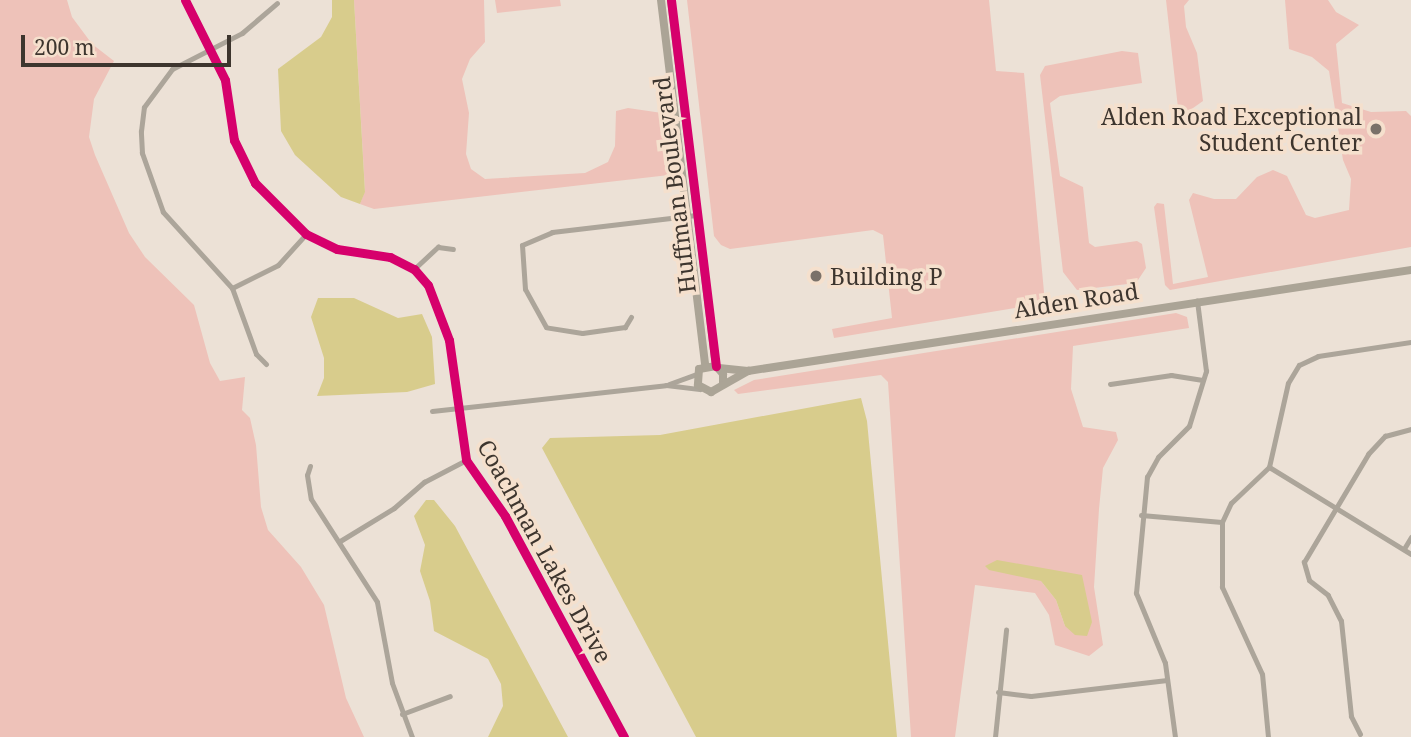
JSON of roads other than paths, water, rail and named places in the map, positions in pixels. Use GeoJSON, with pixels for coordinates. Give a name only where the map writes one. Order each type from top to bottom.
{"type":"FeatureCollection","features":[{"type":"Feature","properties":{"kind":"street"},"geometry":{"type":"LineString","coordinates":[[185,0],[211,47],[227,90],[243,165],[306,234],[338,249],[390,257],[414,269],[438,247],[453,249]]}},
{"type":"Feature","properties":{"kind":"street","name":"Huffman Boulevard"},"geometry":{"type":"LineString","coordinates":[[661,0],[691,215],[717,367]]}},
{"type":"Feature","properties":{"kind":"street","name":"Huffman Boulevard"},"geometry":{"type":"LineString","coordinates":[[671,0],[705,365]]}},
{"type":"Feature","properties":{"kind":"street"},"geometry":{"type":"LineString","coordinates":[[265,364],[256,354],[232,288],[163,212],[141,142],[144,107],[156,85],[172,69],[262,20],[277,3]]}},
{"type":"Feature","properties":{"kind":"street"},"geometry":{"type":"LineString","coordinates":[[631,317],[625,327],[582,333],[547,327],[525,289],[522,245],[552,232],[691,215]]}},
{"type":"Feature","properties":{"kind":"street"},"geometry":{"type":"LineString","coordinates":[[232,288],[278,265],[306,234]]}},
{"type":"Feature","properties":{"kind":"street","name":"Coachman Lakes Drive"},"geometry":{"type":"LineString","coordinates":[[414,269],[441,310],[466,460],[505,516],[624,737]]}},
{"type":"Feature","properties":{"kind":"street","name":"Alden Road"},"geometry":{"type":"LineString","coordinates":[[717,367],[748,371],[1411,270]]}},
{"type":"Feature","properties":{"kind":"street"},"geometry":{"type":"LineString","coordinates":[[1175,737],[1165,663],[1137,601],[1141,516],[1146,477],[1158,457],[1189,426],[1203,380],[1206,363],[1196,301]]}},
{"type":"Feature","properties":{"kind":"street"},"geometry":{"type":"LineString","coordinates":[[1268,737],[1262,674],[1222,587],[1222,522],[1231,503],[1269,467],[1288,383],[1299,365],[1318,356],[1411,342]]}},
{"type":"Feature","properties":{"kind":"street"},"geometry":{"type":"LineString","coordinates":[[432,411],[666,385],[711,392],[723,383],[717,367],[705,365],[696,374],[666,385]]}},
{"type":"Feature","properties":{"kind":"street","name":"Alden Road"},"geometry":{"type":"LineString","coordinates":[[723,383],[748,371]]}},
{"type":"Feature","properties":{"kind":"street"},"geometry":{"type":"LineString","coordinates":[[696,374],[701,389]]}},
{"type":"Feature","properties":{"kind":"street"},"geometry":{"type":"LineString","coordinates":[[1110,384],[1171,375],[1203,380]]}},
{"type":"Feature","properties":{"kind":"street"},"geometry":{"type":"LineString","coordinates":[[1360,734],[1351,716],[1341,621],[1328,595],[1308,580],[1305,570],[1308,553],[1378,442],[1411,429]]}},
{"type":"Feature","properties":{"kind":"street"},"geometry":{"type":"LineString","coordinates":[[340,541],[394,508],[424,482],[466,460]]}},
{"type":"Feature","properties":{"kind":"street"},"geometry":{"type":"LineString","coordinates":[[310,466],[307,475],[311,499],[377,602],[402,714],[412,737]]}},
{"type":"Feature","properties":{"kind":"street"},"geometry":{"type":"LineString","coordinates":[[1269,467],[1405,547],[1411,554]]}},
{"type":"Feature","properties":{"kind":"street"},"geometry":{"type":"LineString","coordinates":[[1141,516],[1222,522]]}},
{"type":"Feature","properties":{"kind":"street"},"geometry":{"type":"LineString","coordinates":[[1405,547],[1411,537]]}},
{"type":"Feature","properties":{"kind":"street"},"geometry":{"type":"LineString","coordinates":[[995,737],[1006,630]]}},
{"type":"Feature","properties":{"kind":"street"},"geometry":{"type":"LineString","coordinates":[[998,692],[1031,696],[1167,680]]}},
{"type":"Feature","properties":{"kind":"street"},"geometry":{"type":"LineString","coordinates":[[402,714],[450,696]]}},
{"type":"Feature","properties":{"kind":"place","name":"Alden Road Exceptional Student Center"},"geometry":{"type":"Point","coordinates":[1376,129]}},
{"type":"Feature","properties":{"kind":"place","name":"Building P"},"geometry":{"type":"Point","coordinates":[816,276]}}]}
